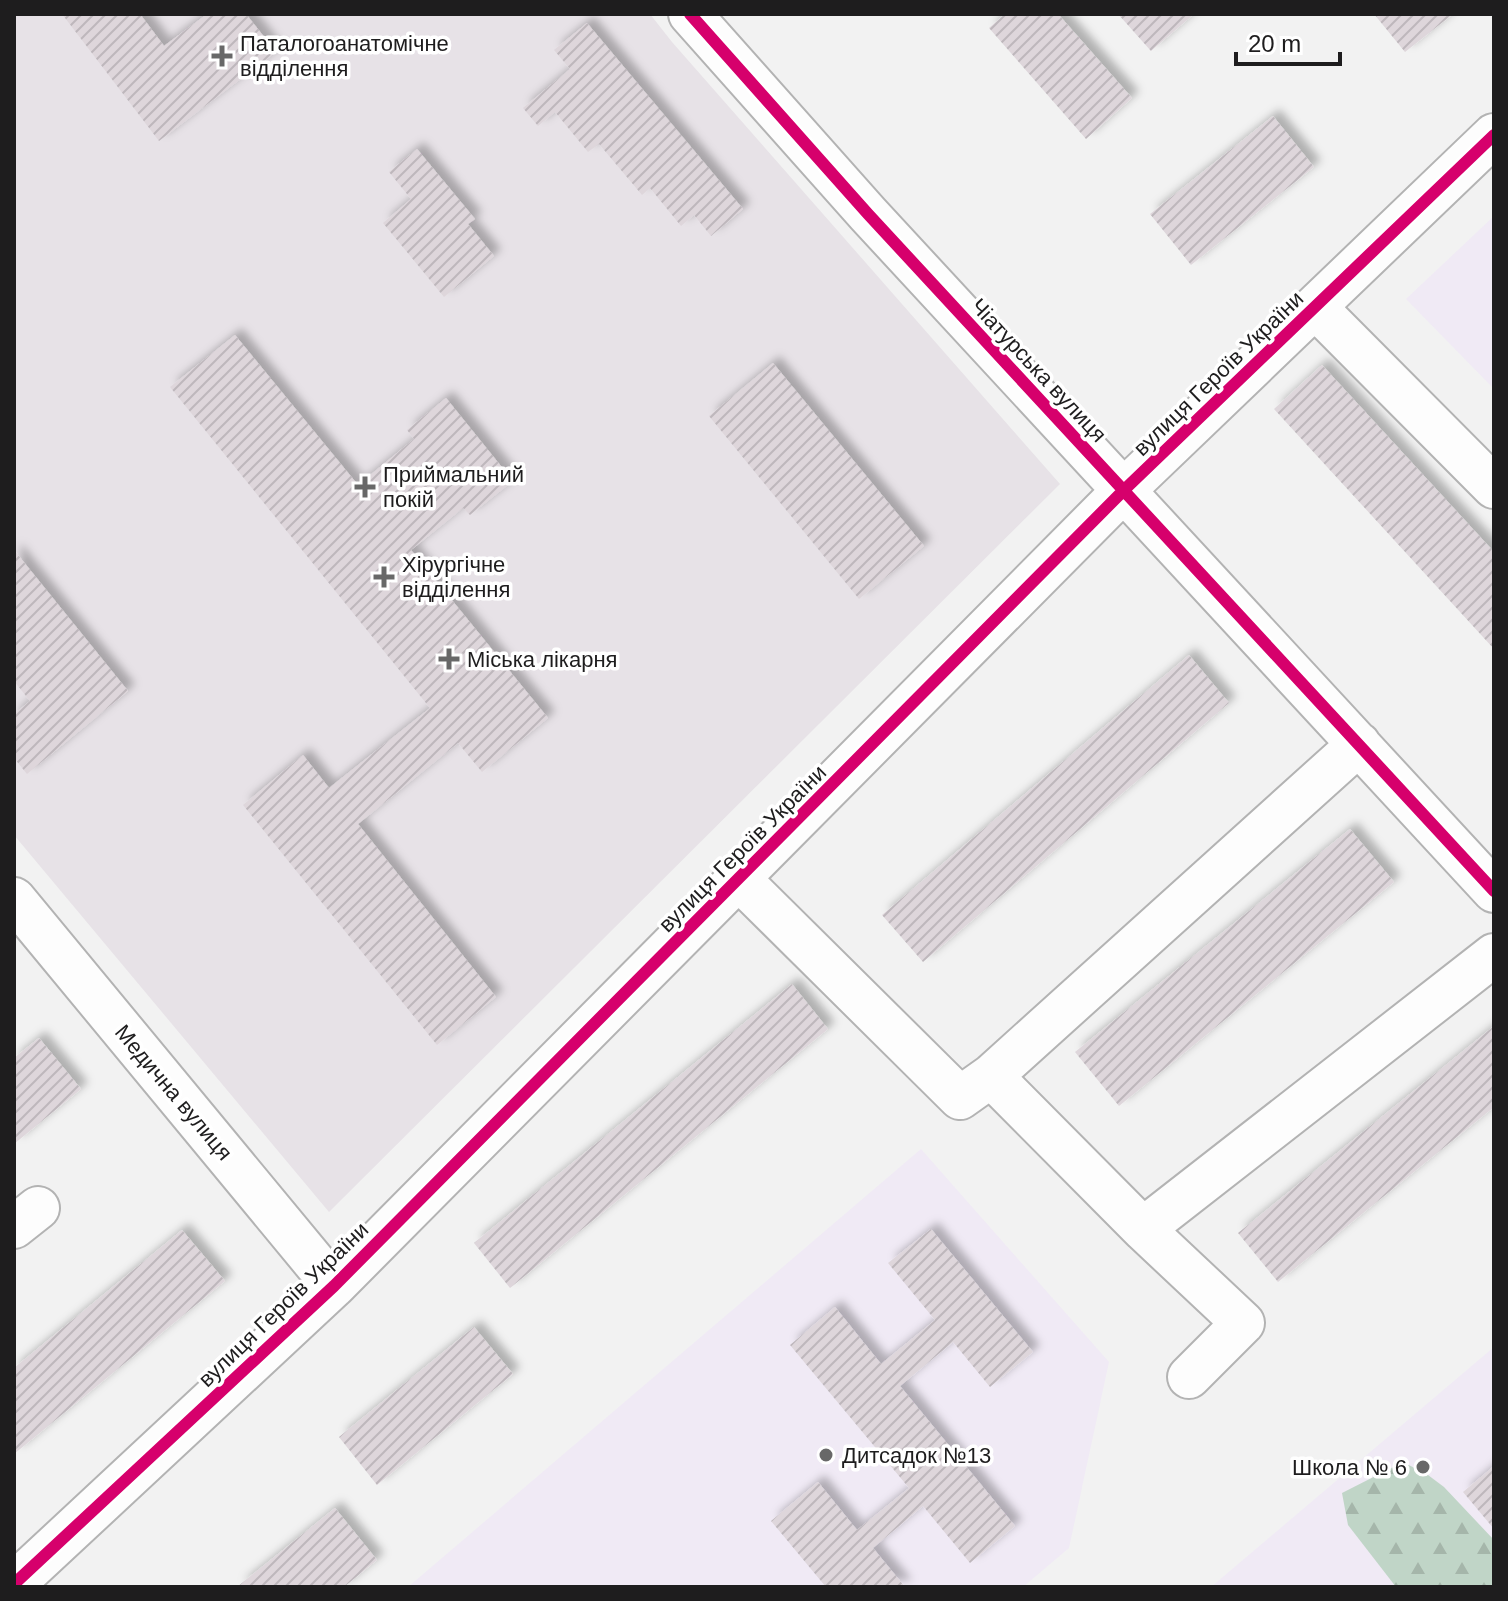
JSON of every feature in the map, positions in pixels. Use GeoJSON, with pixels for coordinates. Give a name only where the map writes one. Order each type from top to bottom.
{"type":"FeatureCollection","features":[{"type":"Feature","properties":{"kind":"street","name":"Чіатурська вулиця"},"geometry":{"type":"LineString","coordinates":[[690,14],[857,203],[1494,891]]}},
{"type":"Feature","properties":{"kind":"street","name":"вулиця Героїв України"},"geometry":{"type":"LineString","coordinates":[[17,1574],[334,1286],[1123,491],[1494,135]]}},
{"type":"Feature","properties":{"kind":"street"},"geometry":{"type":"LineString","coordinates":[[1316,308],[1494,487]]}},
{"type":"Feature","properties":{"kind":"street"},"geometry":{"type":"LineString","coordinates":[[739,879],[960,1098],[991,1076],[1359,744]]}},
{"type":"Feature","properties":{"kind":"street","name":"Медична вулиця"},"geometry":{"type":"LineString","coordinates":[[14,899],[334,1286]]}},
{"type":"Feature","properties":{"kind":"street"},"geometry":{"type":"LineString","coordinates":[[1143,1229],[1494,955]]}},
{"type":"Feature","properties":{"kind":"street"},"geometry":{"type":"LineString","coordinates":[[991,1076],[1143,1229],[1243,1323],[1189,1377]]}},
{"type":"Feature","properties":{"kind":"shaded area","name":"Мiська лiкарня"},"geometry":{"type":"Polygon","coordinates":[[[14,14],[650,14],[1060,484],[329,1212],[14,835],[14,14]]]}},
{"type":"Feature","properties":{"kind":"shaded area"},"geometry":{"type":"Polygon","coordinates":[[[1494,216],[1494,389],[1406,299],[1494,216]]]}},
{"type":"Feature","properties":{"kind":"shaded area","name":"Дитсадок №13"},"geometry":{"type":"Polygon","coordinates":[[[921,1149],[1109,1362],[1069,1548],[1023,1587],[408,1587],[921,1149]]]}},
{"type":"Feature","properties":{"kind":"shaded area","name":"Школа № 6"},"geometry":{"type":"Polygon","coordinates":[[[1494,1347],[1494,1587],[1211,1587],[1494,1347]]]}},
{"type":"Feature","properties":{"kind":"green space"},"geometry":{"type":"Polygon","coordinates":[[[1403,1462],[1444,1487],[1494,1540],[1494,1587],[1396,1587],[1348,1525],[1342,1493],[1403,1462]]]}},
{"type":"Feature","properties":{"kind":"building"},"geometry":{"type":"Polygon","coordinates":[[[62,14],[140,14],[164,46],[207,14],[246,14],[276,52],[159,141],[62,14]]]}},
{"type":"Feature","properties":{"kind":"building"},"geometry":{"type":"Polygon","coordinates":[[[1005,14],[1058,14],[1132,98],[1086,139],[989,28],[1005,14]]]}},
{"type":"Feature","properties":{"kind":"building"},"geometry":{"type":"Polygon","coordinates":[[[1118,14],[1194,14],[1151,51],[1118,14]]]}},
{"type":"Feature","properties":{"kind":"building"},"geometry":{"type":"Polygon","coordinates":[[[1374,14],[1453,14],[1405,52],[1374,14]]]}},
{"type":"Feature","properties":{"kind":"building"},"geometry":{"type":"Polygon","coordinates":[[[587,23],[743,209],[711,236],[694,215],[681,226],[650,188],[642,195],[599,144],[588,152],[555,112],[538,126],[523,108],[570,69],[554,50],[587,23]]]}},
{"type":"Feature","properties":{"kind":"building"},"geometry":{"type":"Polygon","coordinates":[[[1273,116],[1314,167],[1191,265],[1150,214],[1273,116]]]}},
{"type":"Feature","properties":{"kind":"building"},"geometry":{"type":"Polygon","coordinates":[[[417,149],[475,219],[468,224],[494,256],[444,297],[383,223],[411,199],[389,172],[417,149]]]}},
{"type":"Feature","properties":{"kind":"building"},"geometry":{"type":"Polygon","coordinates":[[[235,335],[358,485],[414,439],[407,430],[446,398],[513,481],[470,515],[463,508],[411,550],[548,718],[482,772],[458,743],[358,824],[496,997],[437,1045],[243,805],[303,755],[329,788],[430,708],[170,387],[235,335]]]}},
{"type":"Feature","properties":{"kind":"building"},"geometry":{"type":"Polygon","coordinates":[[[773,363],[924,546],[859,599],[709,416],[773,363]]]}},
{"type":"Feature","properties":{"kind":"building"},"geometry":{"type":"Polygon","coordinates":[[[1322,365],[1494,552],[1494,649],[1274,409],[1322,365]]]}},
{"type":"Feature","properties":{"kind":"building"},"geometry":{"type":"Polygon","coordinates":[[[14,550],[128,691],[27,774],[14,758],[14,714],[30,701],[14,681],[14,550]]]}},
{"type":"Feature","properties":{"kind":"building"},"geometry":{"type":"Polygon","coordinates":[[[1189,655],[1229,703],[923,962],[882,915],[1189,655]]]}},
{"type":"Feature","properties":{"kind":"building"},"geometry":{"type":"Polygon","coordinates":[[[1350,829],[1394,882],[1119,1106],[1075,1052],[1350,829]]]}},
{"type":"Feature","properties":{"kind":"building"},"geometry":{"type":"Polygon","coordinates":[[[792,984],[828,1029],[510,1288],[474,1243],[792,984]]]}},
{"type":"Feature","properties":{"kind":"building"},"geometry":{"type":"Polygon","coordinates":[[[1494,1026],[1494,1107],[1278,1282],[1238,1233],[1494,1026]]]}},
{"type":"Feature","properties":{"kind":"building"},"geometry":{"type":"Polygon","coordinates":[[[39,1038],[81,1089],[14,1144],[14,1058],[39,1038]]]}},
{"type":"Feature","properties":{"kind":"building"},"geometry":{"type":"Polygon","coordinates":[[[931,1229],[1033,1352],[990,1387],[953,1342],[900,1386],[1015,1526],[970,1563],[923,1506],[873,1548],[905,1587],[826,1587],[771,1521],[818,1482],[857,1530],[909,1488],[790,1345],[835,1307],[881,1364],[935,1320],[888,1263],[931,1229]]]}},
{"type":"Feature","properties":{"kind":"building"},"geometry":{"type":"Polygon","coordinates":[[[182,1230],[225,1281],[14,1454],[14,1368],[182,1230]]]}},
{"type":"Feature","properties":{"kind":"building"},"geometry":{"type":"Polygon","coordinates":[[[474,1327],[513,1374],[377,1485],[339,1437],[474,1327]]]}},
{"type":"Feature","properties":{"kind":"building"},"geometry":{"type":"Polygon","coordinates":[[[1494,1466],[1494,1529],[1463,1492],[1494,1466]]]}},
{"type":"Feature","properties":{"kind":"building"},"geometry":{"type":"Polygon","coordinates":[[[335,1508],[377,1560],[344,1587],[237,1587],[335,1508]]]}},
{"type":"Feature","properties":{"kind":"cycle path"},"geometry":{"type":"LineString","coordinates":[[690,14],[868,214],[1494,891]]}},
{"type":"Feature","properties":{"kind":"cycle path"},"geometry":{"type":"LineString","coordinates":[[14,1584],[334,1286],[1123,491],[1494,135]]}},
{"type":"Feature","properties":{"kind":"place","name":"Паталогоанатомічне відділення"},"geometry":{"type":"Point","coordinates":[222,56]}},
{"type":"Feature","properties":{"kind":"place","name":"Приймальний покій"},"geometry":{"type":"Point","coordinates":[365,487]}},
{"type":"Feature","properties":{"kind":"place","name":"Хірургічне відділення"},"geometry":{"type":"Point","coordinates":[384,577]}},
{"type":"Feature","properties":{"kind":"place","name":"Мiська лiкарня"},"geometry":{"type":"Point","coordinates":[449,659]}},
{"type":"Feature","properties":{"kind":"place","name":"Дитсадок №13"},"geometry":{"type":"Point","coordinates":[826,1455]}},
{"type":"Feature","properties":{"kind":"place","name":"Школа № 6"},"geometry":{"type":"Point","coordinates":[1423,1467]}}]}
